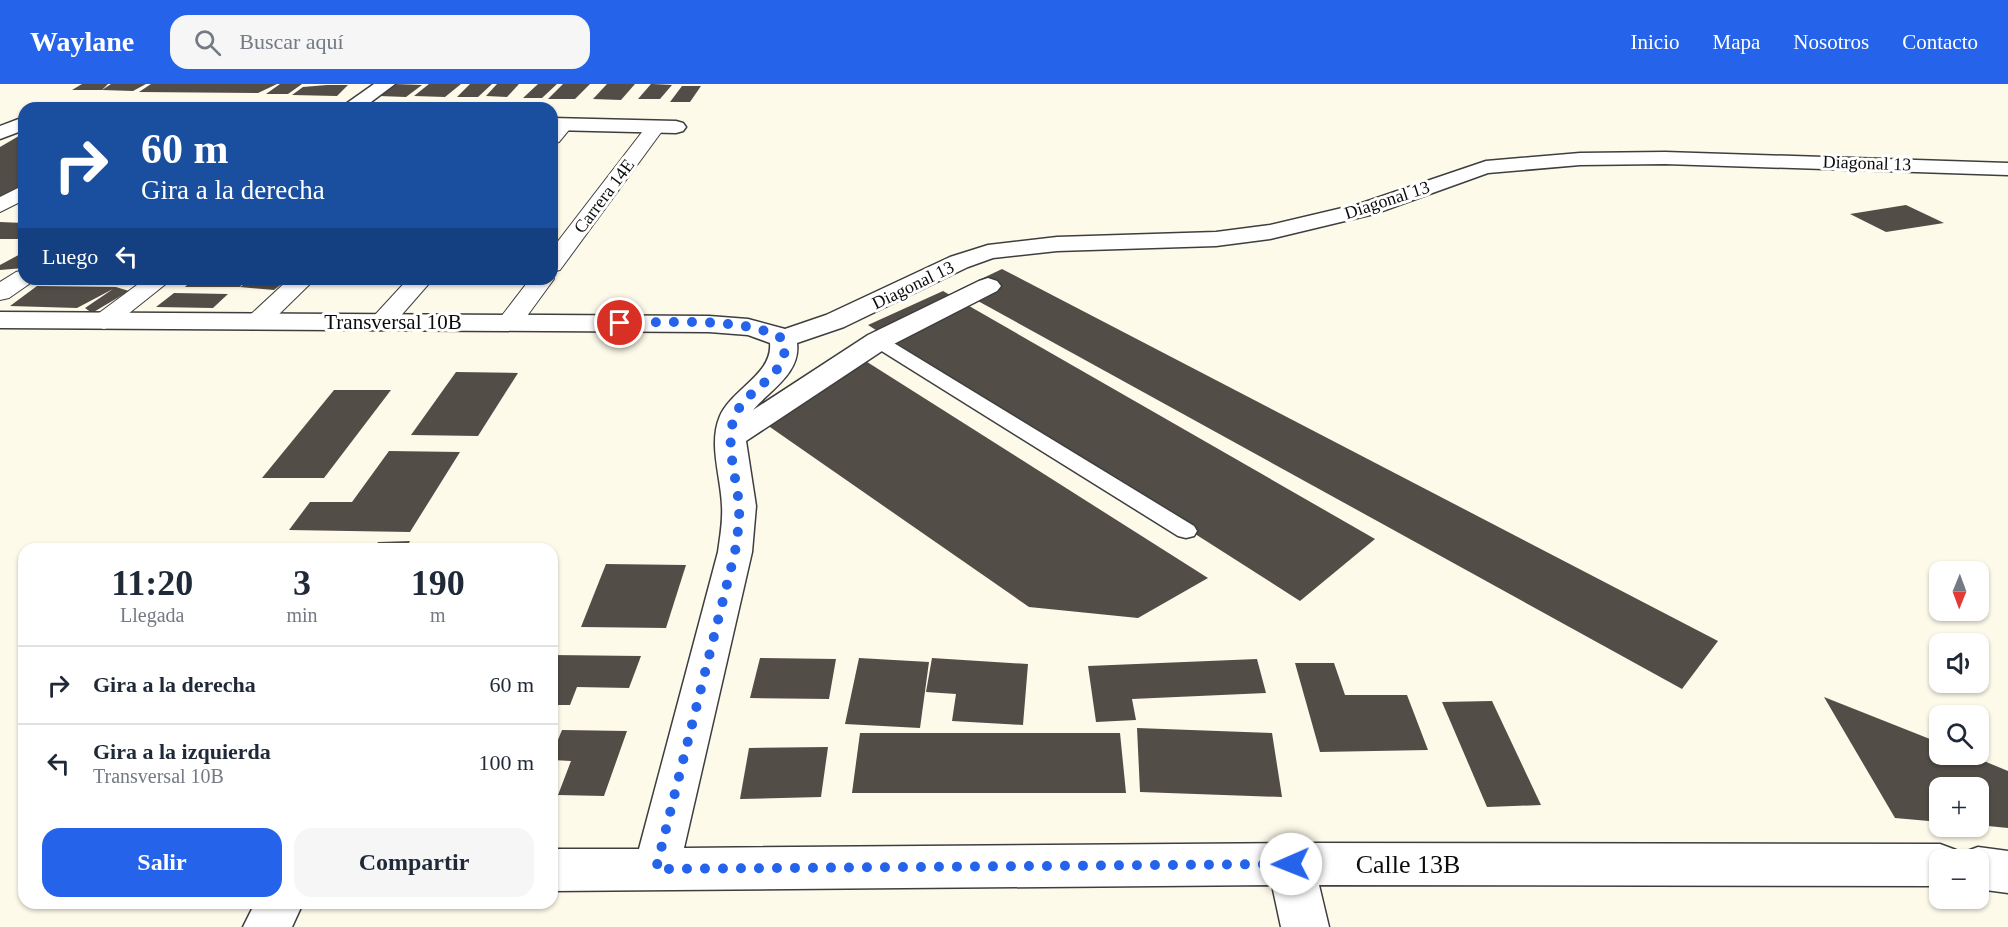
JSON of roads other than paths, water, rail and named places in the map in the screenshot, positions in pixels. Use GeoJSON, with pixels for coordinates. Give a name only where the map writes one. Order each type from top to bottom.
{"type":"FeatureCollection","features":[{"type":"Feature","properties":{"kind":"street"},"geometry":{"type":"LineString","coordinates":[[359,102],[386,84]]}},
{"type":"Feature","properties":{"kind":"street"},"geometry":{"type":"LineString","coordinates":[[0,133],[18,126]]}},
{"type":"Feature","properties":{"kind":"street"},"geometry":{"type":"LineString","coordinates":[[558,129],[666,127]]}},
{"type":"Feature","properties":{"kind":"street","name":"Carrera 14E"},"geometry":{"type":"LineString","coordinates":[[558,258],[666,127]]}},
{"type":"Feature","properties":{"kind":"street","name":"Diagonal 13"},"geometry":{"type":"LineString","coordinates":[[783,339],[836,321],[959,262],[988,252],[1057,244],[1216,239],[1270,232],[1366,209],[1486,167],[1580,159],[1676,158],[2008,169]]}},
{"type":"Feature","properties":{"kind":"street"},"geometry":{"type":"LineString","coordinates":[[0,206],[18,195]]}},
{"type":"Feature","properties":{"kind":"street"},"geometry":{"type":"LineString","coordinates":[[0,293],[18,281]]}},
{"type":"Feature","properties":{"kind":"street"},"geometry":{"type":"LineString","coordinates":[[104,321],[152,285]]}},
{"type":"Feature","properties":{"kind":"street"},"geometry":{"type":"LineString","coordinates":[[258,321],[297,285]]}},
{"type":"Feature","properties":{"kind":"street"},"geometry":{"type":"LineString","coordinates":[[382,322],[416,285]]}},
{"type":"Feature","properties":{"kind":"street"},"geometry":{"type":"LineString","coordinates":[[510,322],[538,285]]}},
{"type":"Feature","properties":{"kind":"street"},"geometry":{"type":"LineString","coordinates":[[729,439],[878,341],[988,286]]}},
{"type":"Feature","properties":{"kind":"street","name":"Transversal 10B"},"geometry":{"type":"LineString","coordinates":[[0,320],[510,322],[747,326],[771,332],[783,339]]}},
{"type":"Feature","properties":{"kind":"street"},"geometry":{"type":"LineString","coordinates":[[656,869],[735,552],[739,509],[729,439],[734,417],[742,402],[782,364],[787,350],[783,339]]}},
{"type":"Feature","properties":{"kind":"street"},"geometry":{"type":"LineString","coordinates":[[1291,864],[1305,927]]}},
{"type":"Feature","properties":{"kind":"street","name":"Calle 13B"},"geometry":{"type":"LineString","coordinates":[[558,870],[1291,864],[1929,865]]}},
{"type":"Feature","properties":{"kind":"street"},"geometry":{"type":"LineString","coordinates":[[1989,869],[2008,872]]}},
{"type":"Feature","properties":{"kind":"street"},"geometry":{"type":"LineString","coordinates":[[267,927],[277,909]]}},
{"type":"Feature","properties":{"kind":"lane"},"geometry":{"type":"LineString","coordinates":[[878,341],[1186,531]]}}]}
